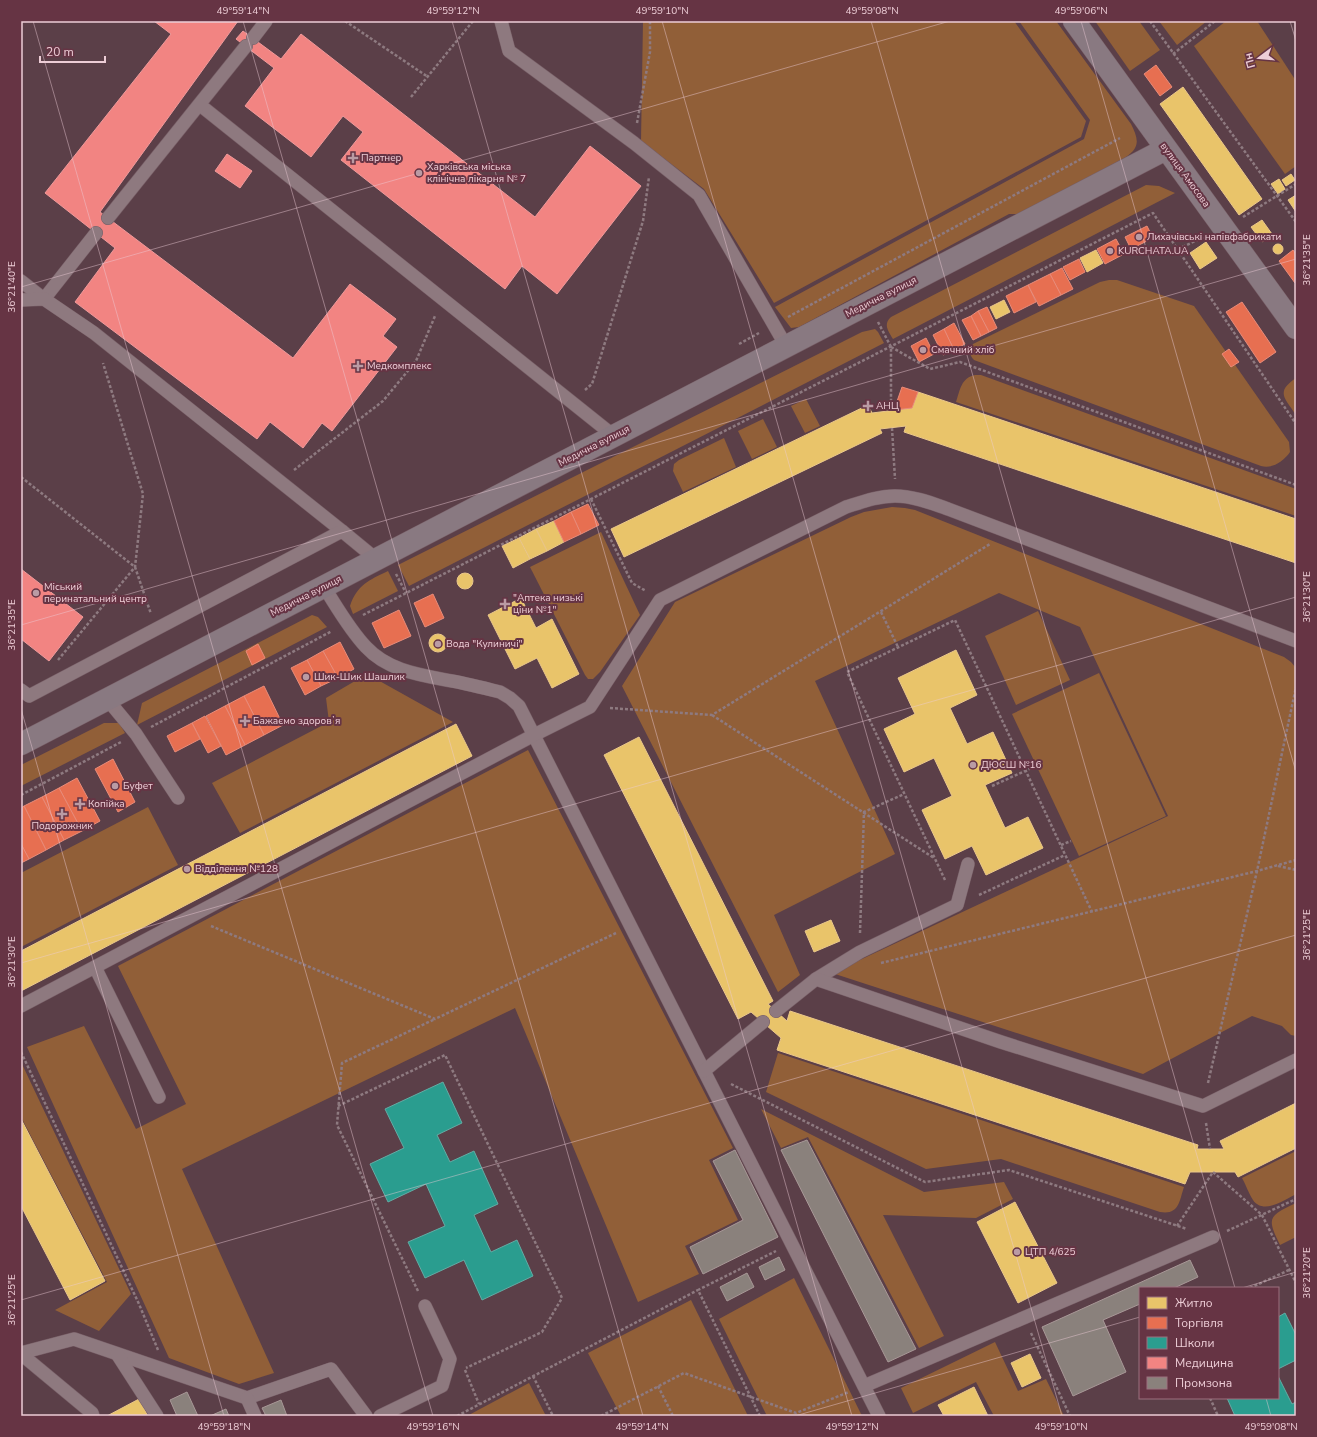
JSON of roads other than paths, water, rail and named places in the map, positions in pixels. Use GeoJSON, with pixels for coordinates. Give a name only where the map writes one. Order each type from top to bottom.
{"type":"FeatureCollection","features":[{"type":"Feature","properties":{"kind":"street","name":"вулиця Амосова"},"geometry":{"type":"LineString","coordinates":[[1074,21],[1296,328]]}},
{"type":"Feature","properties":{"kind":"street","name":"Медична вулиця"},"geometry":{"type":"LineString","coordinates":[[21,744],[1166,149]]}},
{"type":"Feature","properties":{"kind":"lane"},"geometry":{"type":"LineString","coordinates":[[108,218],[266,21]]}},
{"type":"Feature","properties":{"kind":"lane"},"geometry":{"type":"LineString","coordinates":[[501,21],[509,51],[634,143],[699,195],[786,346]]}},
{"type":"Feature","properties":{"kind":"lane"},"geometry":{"type":"LineString","coordinates":[[200,105],[614,436]]}},
{"type":"Feature","properties":{"kind":"lane"},"geometry":{"type":"LineString","coordinates":[[21,300],[44,299],[96,233]]}},
{"type":"Feature","properties":{"kind":"lane"},"geometry":{"type":"LineString","coordinates":[[21,281],[44,299],[94,333],[376,559]]}},
{"type":"Feature","properties":{"kind":"lane"},"geometry":{"type":"LineString","coordinates":[[21,1006],[534,735],[590,707],[660,600],[846,507],[875,498],[896,496],[928,502],[1296,641]]}},
{"type":"Feature","properties":{"kind":"lane"},"geometry":{"type":"LineString","coordinates":[[21,690],[29,696],[342,531]]}},
{"type":"Feature","properties":{"kind":"lane"},"geometry":{"type":"LineString","coordinates":[[324,587],[347,623],[365,647],[378,658],[396,668],[420,675],[500,692],[519,706],[879,1416]]}},
{"type":"Feature","properties":{"kind":"lane"},"geometry":{"type":"LineString","coordinates":[[107,700],[136,734],[178,798]]}},
{"type":"Feature","properties":{"kind":"lane"},"geometry":{"type":"LineString","coordinates":[[776,1011],[816,979],[860,952],[957,905],[968,864]]}},
{"type":"Feature","properties":{"kind":"lane"},"geometry":{"type":"LineString","coordinates":[[95,966],[159,1097]]}},
{"type":"Feature","properties":{"kind":"lane"},"geometry":{"type":"LineString","coordinates":[[816,979],[1001,1042],[1203,1106],[1296,1060]]}},
{"type":"Feature","properties":{"kind":"lane"},"geometry":{"type":"LineString","coordinates":[[704,1071],[763,1022]]}},
{"type":"Feature","properties":{"kind":"lane"},"geometry":{"type":"LineString","coordinates":[[864,1386],[1213,1237]]}},
{"type":"Feature","properties":{"kind":"lane"},"geometry":{"type":"LineString","coordinates":[[380,1416],[442,1386],[450,1359],[425,1306]]}},
{"type":"Feature","properties":{"kind":"lane"},"geometry":{"type":"LineString","coordinates":[[21,1353],[74,1339],[247,1398],[331,1369],[366,1416]]}},
{"type":"Feature","properties":{"kind":"lane"},"geometry":{"type":"LineString","coordinates":[[21,1353],[93,1416]]}},
{"type":"Feature","properties":{"kind":"lane"},"geometry":{"type":"LineString","coordinates":[[118,1354],[157,1416]]}},
{"type":"Feature","properties":{"kind":"lane"},"geometry":{"type":"LineString","coordinates":[[247,1398],[255,1416]]}},
{"type":"Feature","properties":{"kind":"place","name":"Партнер"},"geometry":{"type":"Point","coordinates":[353,158]}},
{"type":"Feature","properties":{"kind":"place","name":"Харківська міська клінічна лікарня № 7"},"geometry":{"type":"Point","coordinates":[419,173]}},
{"type":"Feature","properties":{"kind":"place","name":"Лихачівські напівфабрикати"},"geometry":{"type":"Point","coordinates":[1139,237]}},
{"type":"Feature","properties":{"kind":"place","name":"KURCHATA.UA"},"geometry":{"type":"Point","coordinates":[1110,251]}},
{"type":"Feature","properties":{"kind":"place","name":"Смачний хліб"},"geometry":{"type":"Point","coordinates":[923,350]}},
{"type":"Feature","properties":{"kind":"place","name":"Медкомплекс"},"geometry":{"type":"Point","coordinates":[358,366]}},
{"type":"Feature","properties":{"kind":"place","name":"АНЦ"},"geometry":{"type":"Point","coordinates":[868,406]}},
{"type":"Feature","properties":{"kind":"place","name":"Міський перинатальний центр"},"geometry":{"type":"Point","coordinates":[36,593]}},
{"type":"Feature","properties":{"kind":"place","name":"\"Аптека низькі ціни №1\""},"geometry":{"type":"Point","coordinates":[505,604]}},
{"type":"Feature","properties":{"kind":"place","name":"Вода \"Кулиничі\""},"geometry":{"type":"Point","coordinates":[438,644]}},
{"type":"Feature","properties":{"kind":"place","name":"Шик-Шик Шашлик"},"geometry":{"type":"Point","coordinates":[306,677]}},
{"type":"Feature","properties":{"kind":"place","name":"Бажаємо здоровʼя"},"geometry":{"type":"Point","coordinates":[245,721]}},
{"type":"Feature","properties":{"kind":"place","name":"ДЮСШ №16"},"geometry":{"type":"Point","coordinates":[973,765]}},
{"type":"Feature","properties":{"kind":"place","name":"Буфет"},"geometry":{"type":"Point","coordinates":[115,786]}},
{"type":"Feature","properties":{"kind":"place","name":"Копійка"},"geometry":{"type":"Point","coordinates":[80,804]}},
{"type":"Feature","properties":{"kind":"place","name":"Подорожник"},"geometry":{"type":"Point","coordinates":[62,814]}},
{"type":"Feature","properties":{"kind":"place","name":"Відділення №128"},"geometry":{"type":"Point","coordinates":[187,869]}},
{"type":"Feature","properties":{"kind":"place","name":"ЦТП 4/625"},"geometry":{"type":"Point","coordinates":[1017,1252]}}]}
